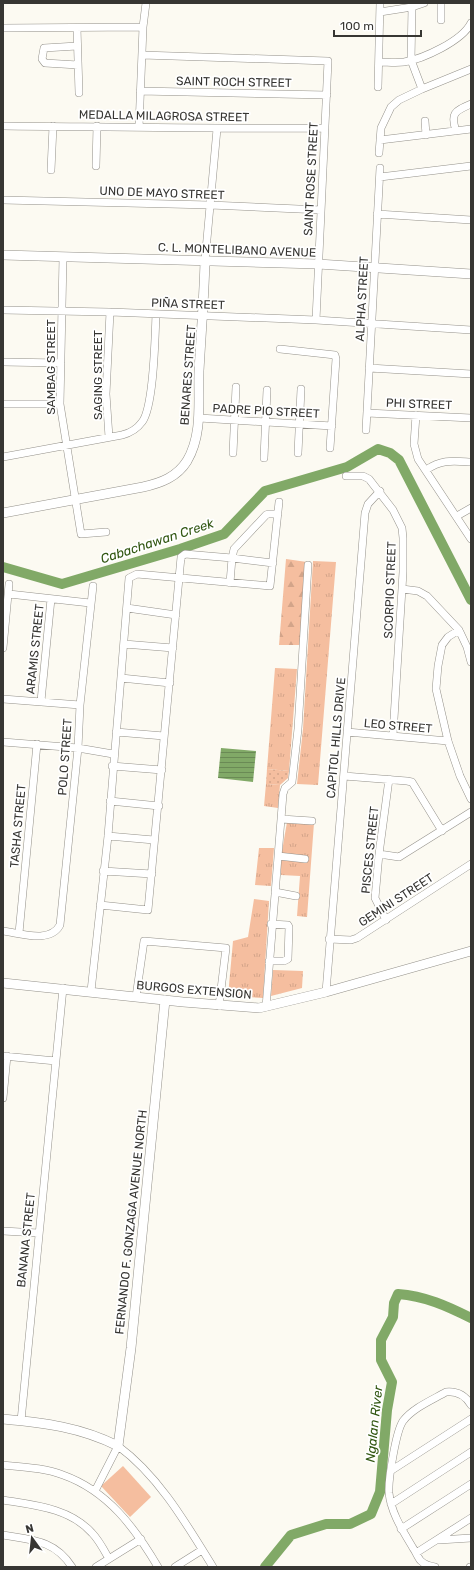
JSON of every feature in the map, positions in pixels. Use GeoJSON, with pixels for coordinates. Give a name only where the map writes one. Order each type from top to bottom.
{"type":"FeatureCollection","features":[{"type":"Feature","properties":{"kind":"street"},"geometry":{"type":"LineString","coordinates":[[139,127],[143,28],[146,3]]}},
{"type":"Feature","properties":{"kind":"street"},"geometry":{"type":"LineString","coordinates":[[378,87],[380,3]]}},
{"type":"Feature","properties":{"kind":"street"},"geometry":{"type":"LineString","coordinates":[[380,12],[412,7],[424,3]]}},
{"type":"Feature","properties":{"kind":"street"},"geometry":{"type":"LineString","coordinates":[[441,3],[441,20]]}},
{"type":"Feature","properties":{"kind":"street"},"geometry":{"type":"LineString","coordinates":[[412,7],[411,60],[422,89]]}},
{"type":"Feature","properties":{"kind":"street"},"geometry":{"type":"LineString","coordinates":[[379,62],[405,62],[434,51],[451,43],[464,34],[471,23]]}},
{"type":"Feature","properties":{"kind":"street"},"geometry":{"type":"LineString","coordinates":[[3,28],[143,28]]}},
{"type":"Feature","properties":{"kind":"street"},"geometry":{"type":"LineString","coordinates":[[77,28],[79,93]]}},
{"type":"Feature","properties":{"kind":"street"},"geometry":{"type":"LineString","coordinates":[[78,46],[46,47],[43,49],[42,59],[45,63],[78,65]]}},
{"type":"Feature","properties":{"kind":"street","name":"SAINT ROSE STREET"},"geometry":{"type":"LineString","coordinates":[[142,55],[328,61],[316,320]]}},
{"type":"Feature","properties":{"kind":"street"},"geometry":{"type":"LineString","coordinates":[[379,153],[381,128],[391,107],[399,100],[422,89],[471,69]]}},
{"type":"Feature","properties":{"kind":"street","name":"SAINT ROCH STREET"},"geometry":{"type":"LineString","coordinates":[[140,91],[327,95]]}},
{"type":"Feature","properties":{"kind":"street"},"geometry":{"type":"LineString","coordinates":[[456,131],[453,119],[454,114],[460,109],[471,104]]}},
{"type":"Feature","properties":{"kind":"street"},"geometry":{"type":"LineString","coordinates":[[425,121],[426,135]]}},
{"type":"Feature","properties":{"kind":"street","name":"MEDALLA MILAGROSA STREET"},"geometry":{"type":"LineString","coordinates":[[3,126],[96,126],[217,129],[325,128]]}},
{"type":"Feature","properties":{"kind":"street"},"geometry":{"type":"LineString","coordinates":[[51,170],[53,126]]}},
{"type":"Feature","properties":{"kind":"street"},"geometry":{"type":"LineString","coordinates":[[96,126],[96,166]]}},
{"type":"Feature","properties":{"kind":"street"},"geometry":{"type":"LineString","coordinates":[[205,261],[217,129]]}},
{"type":"Feature","properties":{"kind":"street"},"geometry":{"type":"LineString","coordinates":[[380,140],[471,129]]}},
{"type":"Feature","properties":{"kind":"street"},"geometry":{"type":"LineString","coordinates":[[380,177],[471,166]]}},
{"type":"Feature","properties":{"kind":"street","name":"ALPHA STREET"},"geometry":{"type":"LineString","coordinates":[[366,430],[380,168]]}},
{"type":"Feature","properties":{"kind":"street","name":"UNO DE MAYO STREET"},"geometry":{"type":"LineString","coordinates":[[3,200],[210,205],[321,210]]}},
{"type":"Feature","properties":{"kind":"street"},"geometry":{"type":"LineString","coordinates":[[377,214],[471,220]]}},
{"type":"Feature","properties":{"kind":"street","name":"C. L. MONTELIBANO AVENUE"},"geometry":{"type":"LineString","coordinates":[[3,255],[318,264],[471,274]]}},
{"type":"Feature","properties":{"kind":"street","name":"SAMBAG STREET"},"geometry":{"type":"LineString","coordinates":[[63,257],[60,404],[74,500],[80,534],[106,532]]}},
{"type":"Feature","properties":{"kind":"street","name":"BENARES STREET"},"geometry":{"type":"LineString","coordinates":[[3,513],[144,488],[161,483],[169,478],[186,462],[193,448],[199,418],[199,372],[204,316],[205,261]]}},
{"type":"Feature","properties":{"kind":"street","name":"PIÑA STREET"},"geometry":{"type":"LineString","coordinates":[[3,310],[110,312],[316,320],[471,330]]}},
{"type":"Feature","properties":{"kind":"street","name":"SAGING STREET"},"geometry":{"type":"LineString","coordinates":[[109,438],[106,394],[110,312]]}},
{"type":"Feature","properties":{"kind":"street"},"geometry":{"type":"LineString","coordinates":[[3,457],[109,438],[130,432],[143,422],[147,413],[150,399],[156,314]]}},
{"type":"Feature","properties":{"kind":"street"},"geometry":{"type":"LineString","coordinates":[[280,349],[335,355],[330,448]]}},
{"type":"Feature","properties":{"kind":"street"},"geometry":{"type":"LineString","coordinates":[[3,362],[61,363]]}},
{"type":"Feature","properties":{"kind":"street"},"geometry":{"type":"LineString","coordinates":[[369,368],[471,374]]}},
{"type":"Feature","properties":{"kind":"street"},"geometry":{"type":"LineString","coordinates":[[233,453],[236,387]]}},
{"type":"Feature","properties":{"kind":"street"},"geometry":{"type":"LineString","coordinates":[[298,453],[301,389]]}},
{"type":"Feature","properties":{"kind":"street"},"geometry":{"type":"LineString","coordinates":[[264,458],[267,390]]}},
{"type":"Feature","properties":{"kind":"street"},"geometry":{"type":"LineString","coordinates":[[3,404],[60,404]]}},
{"type":"Feature","properties":{"kind":"street","name":"PHI STREET"},"geometry":{"type":"LineString","coordinates":[[367,413],[471,418]]}},
{"type":"Feature","properties":{"kind":"street"},"geometry":{"type":"LineString","coordinates":[[416,415],[415,451],[418,458],[471,539]]}},
{"type":"Feature","properties":{"kind":"street","name":"PADRE PIO STREET"},"geometry":{"type":"LineString","coordinates":[[199,418],[332,426]]}},
{"type":"Feature","properties":{"kind":"street"},"geometry":{"type":"LineString","coordinates":[[426,470],[439,462],[471,462]]}},
{"type":"Feature","properties":{"kind":"street","name":"SCORPIO STREET"},"geometry":{"type":"LineString","coordinates":[[346,476],[366,477],[380,491],[393,510],[402,528],[402,589],[393,736]]}},
{"type":"Feature","properties":{"kind":"street","name":"CAPITOL HILLS DRIVE"},"geometry":{"type":"LineString","coordinates":[[326,992],[329,939],[344,776],[365,513],[368,504],[380,491]]}},
{"type":"Feature","properties":{"kind":"street"},"geometry":{"type":"LineString","coordinates":[[91,992],[108,836],[112,766],[128,608],[129,578],[137,574],[270,586],[279,502]]}},
{"type":"Feature","properties":{"kind":"street"},"geometry":{"type":"LineString","coordinates":[[457,516],[471,508]]}},
{"type":"Feature","properties":{"kind":"street"},"geometry":{"type":"LineString","coordinates":[[230,583],[234,549],[266,515],[278,514]]}},
{"type":"Feature","properties":{"kind":"street"},"geometry":{"type":"LineString","coordinates":[[100,905],[148,910],[154,840],[159,806],[181,557],[184,554],[273,563]]}},
{"type":"Feature","properties":{"kind":"street"},"geometry":{"type":"LineString","coordinates":[[266,1007],[271,924],[284,790],[291,784],[293,779],[298,729],[308,565]]}},
{"type":"Feature","properties":{"kind":"street"},"geometry":{"type":"LineString","coordinates":[[3,648],[9,584]]}},
{"type":"Feature","properties":{"kind":"street","name":"POLO STREET"},"geometry":{"type":"LineString","coordinates":[[19,933],[47,936],[57,930],[60,925],[78,748],[80,705],[93,586]]}},
{"type":"Feature","properties":{"kind":"street"},"geometry":{"type":"LineString","coordinates":[[402,589],[422,593],[459,630],[471,662]]}},
{"type":"Feature","properties":{"kind":"street"},"geometry":{"type":"LineString","coordinates":[[9,594],[90,603]]}},
{"type":"Feature","properties":{"kind":"street","name":"ARAMIS STREET"},"geometry":{"type":"LineString","coordinates":[[41,701],[51,599]]}},
{"type":"Feature","properties":{"kind":"street"},"geometry":{"type":"LineString","coordinates":[[128,608],[176,614]]}},
{"type":"Feature","properties":{"kind":"street"},"geometry":{"type":"LineString","coordinates":[[459,630],[448,637],[442,645],[436,689],[448,741],[460,776],[471,799]]}},
{"type":"Feature","properties":{"kind":"street"},"geometry":{"type":"LineString","coordinates":[[124,644],[173,648]]}},
{"type":"Feature","properties":{"kind":"street"},"geometry":{"type":"LineString","coordinates":[[121,678],[170,683]]}},
{"type":"Feature","properties":{"kind":"street"},"geometry":{"type":"LineString","coordinates":[[3,699],[80,705]]}},
{"type":"Feature","properties":{"kind":"street"},"geometry":{"type":"LineString","coordinates":[[116,732],[164,736]]}},
{"type":"Feature","properties":{"kind":"street","name":"LEO STREET"},"geometry":{"type":"LineString","coordinates":[[347,732],[448,741]]}},
{"type":"Feature","properties":{"kind":"street"},"geometry":{"type":"LineString","coordinates":[[3,742],[78,748],[113,754]]}},
{"type":"Feature","properties":{"kind":"street","name":"TASHA STREET"},"geometry":{"type":"LineString","coordinates":[[19,933],[37,744]]}},
{"type":"Feature","properties":{"kind":"street"},"geometry":{"type":"LineString","coordinates":[[112,766],[162,770]]}},
{"type":"Feature","properties":{"kind":"street"},"geometry":{"type":"LineString","coordinates":[[344,776],[412,782],[442,832]]}},
{"type":"Feature","properties":{"kind":"street","name":"PISCES STREET"},"geometry":{"type":"LineString","coordinates":[[386,920],[375,898],[389,779]]}},
{"type":"Feature","properties":{"kind":"street"},"geometry":{"type":"LineString","coordinates":[[110,801],[159,806]]}},
{"type":"Feature","properties":{"kind":"street"},"geometry":{"type":"LineString","coordinates":[[379,854],[399,857],[442,832],[471,812]]}},
{"type":"Feature","properties":{"kind":"street"},"geometry":{"type":"LineString","coordinates":[[281,819],[312,821]]}},
{"type":"Feature","properties":{"kind":"street"},"geometry":{"type":"LineString","coordinates":[[108,836],[154,840]]}},
{"type":"Feature","properties":{"kind":"street"},"geometry":{"type":"LineString","coordinates":[[278,856],[305,859]]}},
{"type":"Feature","properties":{"kind":"street","name":"GEMINI STREET"},"geometry":{"type":"LineString","coordinates":[[329,939],[351,940],[357,938],[471,864]]}},
{"type":"Feature","properties":{"kind":"street"},"geometry":{"type":"LineString","coordinates":[[103,871],[152,874]]}},
{"type":"Feature","properties":{"kind":"street"},"geometry":{"type":"LineString","coordinates":[[275,892],[296,896]]}},
{"type":"Feature","properties":{"kind":"street"},"geometry":{"type":"LineString","coordinates":[[269,961],[284,961],[288,959],[290,927],[288,925],[271,924]]}},
{"type":"Feature","properties":{"kind":"street"},"geometry":{"type":"LineString","coordinates":[[3,930],[19,933]]}},
{"type":"Feature","properties":{"kind":"street"},"geometry":{"type":"LineString","coordinates":[[136,997],[144,941],[226,948],[219,1006]]}},
{"type":"Feature","properties":{"kind":"street","name":"BURGOS EXTENSION"},"geometry":{"type":"LineString","coordinates":[[3,983],[63,988],[219,1006],[266,1007],[326,992],[471,950]]}},
{"type":"Feature","properties":{"kind":"street","name":"BANANA STREET"},"geometry":{"type":"LineString","coordinates":[[21,1421],[38,1233],[63,988]]}},
{"type":"Feature","properties":{"kind":"street","name":"FERNANDO F. GONZAGA AVENUE NORTH"},"geometry":{"type":"LineString","coordinates":[[118,1446],[131,1348],[165,1000]]}},
{"type":"Feature","properties":{"kind":"street"},"geometry":{"type":"LineString","coordinates":[[3,1098],[5,1056],[56,1061]]}},
{"type":"Feature","properties":{"kind":"street"},"geometry":{"type":"LineString","coordinates":[[3,1231],[38,1233]]}},
{"type":"Feature","properties":{"kind":"street"},"geometry":{"type":"LineString","coordinates":[[435,1567],[427,1565],[421,1561],[401,1529],[391,1504],[389,1492],[395,1441],[403,1421],[411,1413],[446,1392],[459,1393],[467,1398],[471,1405]]}},
{"type":"Feature","properties":{"kind":"street"},"geometry":{"type":"LineString","coordinates":[[3,1419],[68,1427],[91,1434],[118,1446],[147,1472],[214,1567]]}},
{"type":"Feature","properties":{"kind":"street"},"geometry":{"type":"LineString","coordinates":[[392,1470],[471,1420]]}},
{"type":"Feature","properties":{"kind":"street"},"geometry":{"type":"LineString","coordinates":[[95,1491],[118,1446]]}},
{"type":"Feature","properties":{"kind":"street"},"geometry":{"type":"LineString","coordinates":[[391,1504],[471,1452]]}},
{"type":"Feature","properties":{"kind":"street"},"geometry":{"type":"LineString","coordinates":[[3,1465],[37,1469],[63,1475],[95,1491],[118,1511],[141,1539],[158,1567]]}},
{"type":"Feature","properties":{"kind":"street"},"geometry":{"type":"LineString","coordinates":[[401,1529],[471,1484]]}},
{"type":"Feature","properties":{"kind":"street"},"geometry":{"type":"LineString","coordinates":[[3,1500],[45,1507],[63,1513],[92,1532],[109,1559]]}},
{"type":"Feature","properties":{"kind":"street"},"geometry":{"type":"LineString","coordinates":[[416,1553],[471,1518]]}},
{"type":"Feature","properties":{"kind":"street"},"geometry":{"type":"LineString","coordinates":[[3,1535],[34,1540],[56,1549],[68,1560],[72,1567]]}},
{"type":"Feature","properties":{"kind":"street"},"geometry":{"type":"LineString","coordinates":[[438,1540],[471,1538]]}},
{"type":"Feature","properties":{"kind":"street"},"geometry":{"type":"LineString","coordinates":[[96,1567],[141,1539]]}},
{"type":"Feature","properties":{"kind":"street"},"geometry":{"type":"LineString","coordinates":[[175,1567],[202,1550]]}},
{"type":"Feature","properties":{"kind":"green space"},"geometry":{"type":"Polygon","coordinates":[[[286,559],[307,562],[300,645],[279,645],[286,559]]]}},
{"type":"Feature","properties":{"kind":"green space"},"geometry":{"type":"Polygon","coordinates":[[[313,561],[336,562],[318,785],[297,784],[303,729],[313,561]]]}},
{"type":"Feature","properties":{"kind":"green space"},"geometry":{"type":"Polygon","coordinates":[[[275,668],[297,669],[289,771],[267,769],[275,668]]]}},
{"type":"Feature","properties":{"kind":"green space"},"geometry":{"type":"Polygon","coordinates":[[[267,769],[289,771],[288,778],[280,785],[266,784],[267,769]]]}},
{"type":"Feature","properties":{"kind":"green space"},"geometry":{"type":"Polygon","coordinates":[[[266,784],[280,785],[278,808],[264,806],[266,784]]]}},
{"type":"Feature","properties":{"kind":"green space"},"geometry":{"type":"Polygon","coordinates":[[[287,822],[314,823],[307,917],[297,916],[300,876],[281,875],[281,857],[287,822]]]}},
{"type":"Feature","properties":{"kind":"green space"},"geometry":{"type":"Polygon","coordinates":[[[259,848],[274,848],[271,886],[255,885],[259,848]]]}},
{"type":"Feature","properties":{"kind":"green space"},"geometry":{"type":"Polygon","coordinates":[[[254,899],[269,901],[263,998],[228,996],[233,941],[248,937],[254,899]]]}},
{"type":"Feature","properties":{"kind":"green space"},"geometry":{"type":"Polygon","coordinates":[[[273,970],[303,971],[302,988],[271,996],[273,970]]]}},
{"type":"Feature","properties":{"kind":"green space"},"geometry":{"type":"Polygon","coordinates":[[[123,1466],[151,1497],[130,1517],[101,1486],[123,1466]]]}},
{"type":"Feature","properties":{"kind":"shaded area"},"geometry":{"type":"Polygon","coordinates":[[[221,748],[256,751],[253,782],[218,778],[221,748]]]}},
{"type":"Feature","properties":{"kind":"waterway","name":"Cabachawan Creek"},"geometry":{"type":"LineString","coordinates":[[3,567],[62,584],[180,549],[224,534],[265,491],[347,467],[378,449],[390,453],[399,460],[471,600]]}},
{"type":"Feature","properties":{"kind":"waterway","name":"Ngalan River"},"geometry":{"type":"LineString","coordinates":[[265,1567],[291,1535],[326,1524],[350,1524],[371,1514],[380,1492],[387,1410],[392,1382],[381,1360],[381,1340],[393,1317],[394,1303],[398,1294],[436,1302],[471,1318]]}}]}
